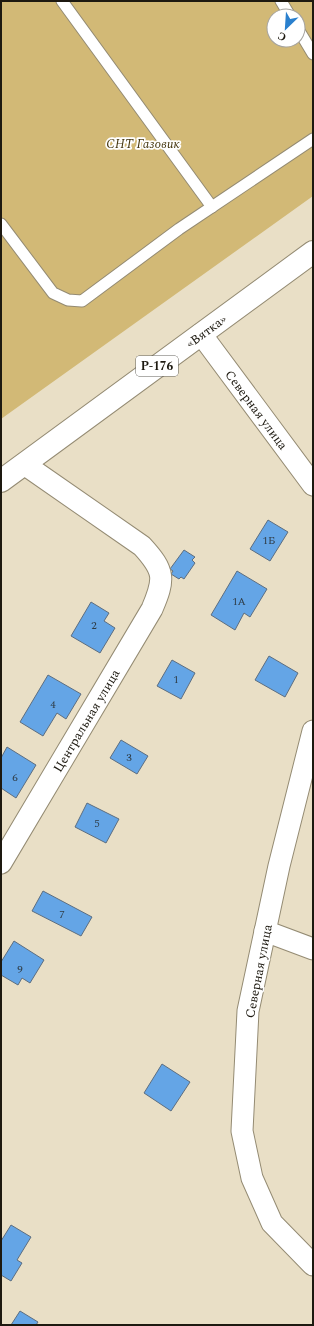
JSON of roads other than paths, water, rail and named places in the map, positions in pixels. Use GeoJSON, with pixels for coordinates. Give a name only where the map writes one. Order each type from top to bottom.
{"type":"FeatureCollection","features":[{"type":"Feature","properties":{"kind":"main road","name":"«Вятка»"},"geometry":{"type":"LineString","coordinates":[[1,481],[313,252]]}},
{"type":"Feature","properties":{"kind":"street","name":"Северная улица"},"geometry":{"type":"LineString","coordinates":[[201,334],[313,485]]}},
{"type":"Feature","properties":{"kind":"street","name":"Центральная улица"},"geometry":{"type":"LineString","coordinates":[[1,863],[152,609],[160,591],[161,574],[154,559],[142,546],[24,464]]}},
{"type":"Feature","properties":{"kind":"street","name":"Северная улица"},"geometry":{"type":"LineString","coordinates":[[313,731],[279,866],[248,1011],[242,1131],[252,1178],[272,1223],[313,1265]]}},
{"type":"Feature","properties":{"kind":"street"},"geometry":{"type":"LineString","coordinates":[[265,931],[313,949]]}},
{"type":"Feature","properties":{"kind":"lane"},"geometry":{"type":"LineString","coordinates":[[62,1],[212,207]]}},
{"type":"Feature","properties":{"kind":"lane"},"geometry":{"type":"LineString","coordinates":[[306,42],[313,54]]}},
{"type":"Feature","properties":{"kind":"lane"},"geometry":{"type":"LineString","coordinates":[[1,224],[53,294],[68,300],[82,301],[212,207],[313,139]]}},
{"type":"Feature","properties":{"kind":"park label","name":"СНТ Газовик"},"geometry":{"type":"Point","coordinates":[143,143]}}]}
